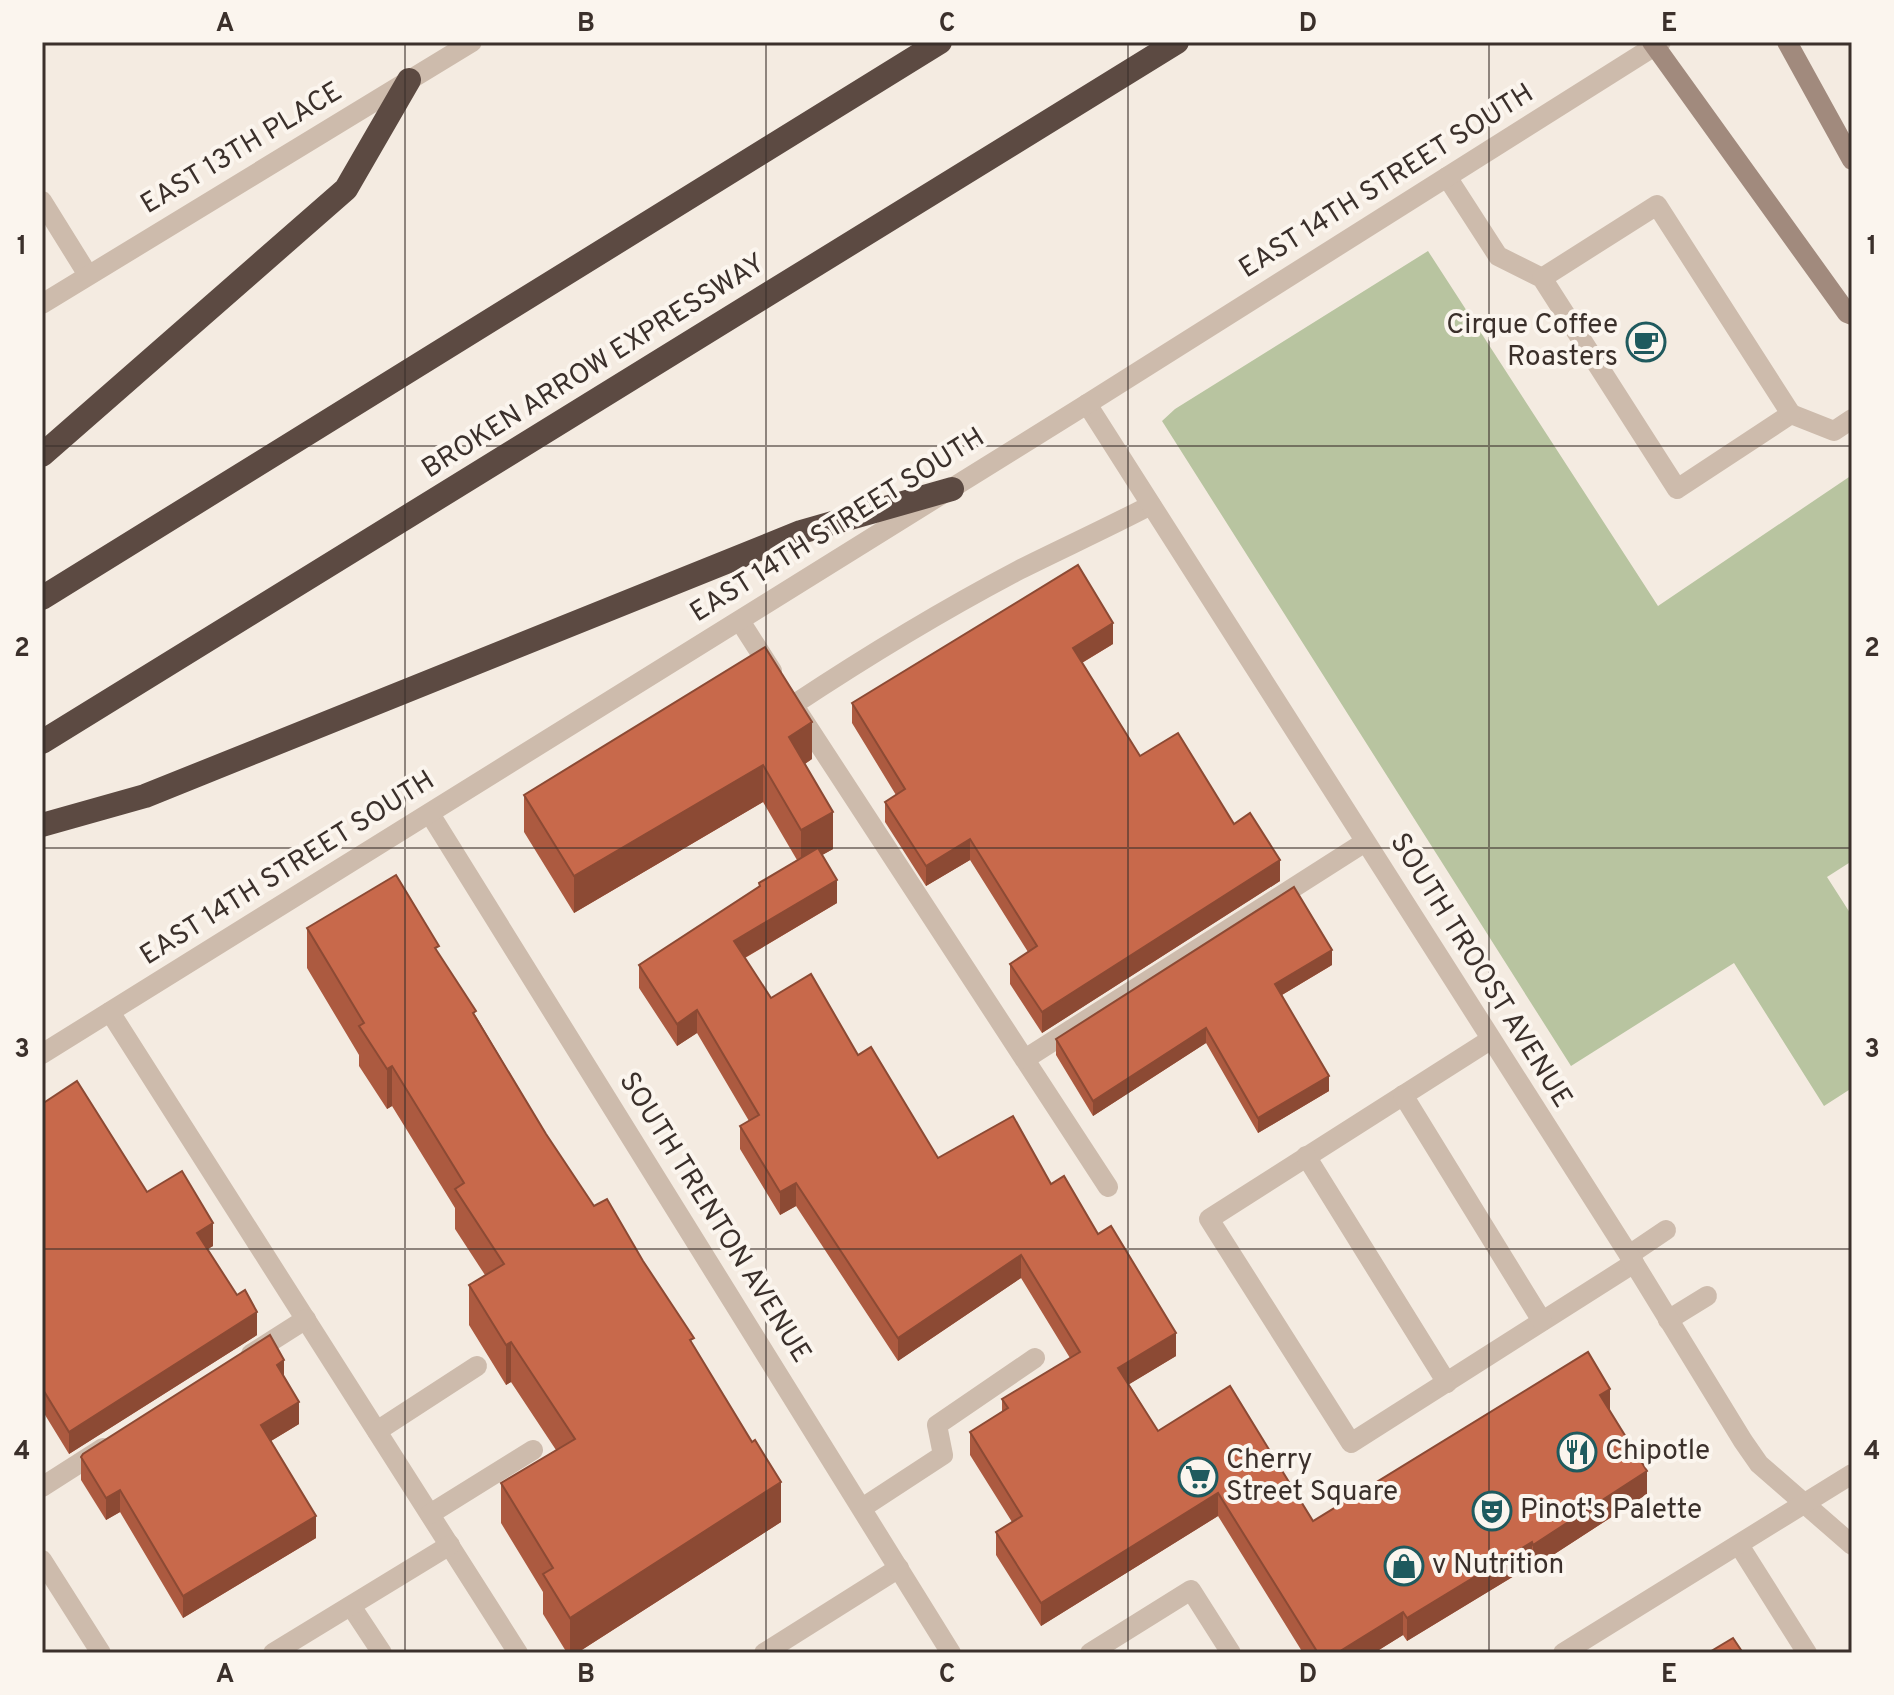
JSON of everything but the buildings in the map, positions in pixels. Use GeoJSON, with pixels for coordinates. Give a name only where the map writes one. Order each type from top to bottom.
{"type":"FeatureCollection","features":[{"type":"Feature","properties":{"kind":"highway"},"geometry":{"type":"LineString","coordinates":[[42,598],[940,42]]}},
{"type":"Feature","properties":{"kind":"highway","name":"BROKEN ARROW EXPRESSWAY"},"geometry":{"type":"LineString","coordinates":[[42,742],[1177,42]]}},
{"type":"Feature","properties":{"kind":"highway"},"geometry":{"type":"LineString","coordinates":[[42,455],[346,189],[409,80]]}},
{"type":"Feature","properties":{"kind":"highway"},"geometry":{"type":"LineString","coordinates":[[42,825],[145,796],[801,532],[952,489]]}},
{"type":"Feature","properties":{"kind":"main road"},"geometry":{"type":"LineString","coordinates":[[1787,42],[1852,160]]}},
{"type":"Feature","properties":{"kind":"main road"},"geometry":{"type":"LineString","coordinates":[[1656,43],[1847,313],[1852,315]]}},
{"type":"Feature","properties":{"kind":"street","name":"EAST 13TH PLACE"},"geometry":{"type":"LineString","coordinates":[[42,304],[472,42]]}},
{"type":"Feature","properties":{"kind":"street","name":"EAST 14TH STREET SOUTH"},"geometry":{"type":"LineString","coordinates":[[42,1054],[952,489],[1656,43]]}},
{"type":"Feature","properties":{"kind":"street"},"geometry":{"type":"LineString","coordinates":[[1447,177],[1498,256],[1542,278],[1677,489],[1791,414]]}},
{"type":"Feature","properties":{"kind":"street"},"geometry":{"type":"LineString","coordinates":[[42,201],[88,275]]}},
{"type":"Feature","properties":{"kind":"street"},"geometry":{"type":"LineString","coordinates":[[1542,278],[1657,205],[1791,414],[1834,431],[1852,419]]}},
{"type":"Feature","properties":{"kind":"street","name":"SOUTH TROOST AVENUE"},"geometry":{"type":"LineString","coordinates":[[1087,404],[1759,1464],[1852,1545]]}},
{"type":"Feature","properties":{"kind":"street"},"geometry":{"type":"LineString","coordinates":[[793,705],[891,641],[1020,570],[1094,536],[1151,505]]}},
{"type":"Feature","properties":{"kind":"street"},"geometry":{"type":"LineString","coordinates":[[740,621],[1108,1187]]}},
{"type":"Feature","properties":{"kind":"street","name":"SOUTH TRENTON AVENUE"},"geometry":{"type":"LineString","coordinates":[[430,814],[951,1653]]}},
{"type":"Feature","properties":{"kind":"street"},"geometry":{"type":"LineString","coordinates":[[1025,1059],[1365,842]]}},
{"type":"Feature","properties":{"kind":"street"},"geometry":{"type":"LineString","coordinates":[[110,1012],[518,1653]]}},
{"type":"Feature","properties":{"kind":"street"},"geometry":{"type":"LineString","coordinates":[[1490,1040],[1209,1219],[1351,1443],[1542,1321],[1631,1259],[1666,1230]]}},
{"type":"Feature","properties":{"kind":"street"},"geometry":{"type":"LineString","coordinates":[[1403,1095],[1542,1321]]}},
{"type":"Feature","properties":{"kind":"street"},"geometry":{"type":"LineString","coordinates":[[1306,1156],[1447,1383]]}},
{"type":"Feature","properties":{"kind":"street"},"geometry":{"type":"LineString","coordinates":[[1668,1320],[1707,1296]]}},
{"type":"Feature","properties":{"kind":"street"},"geometry":{"type":"LineString","coordinates":[[239,1361],[306,1319]]}},
{"type":"Feature","properties":{"kind":"street"},"geometry":{"type":"LineString","coordinates":[[862,1508],[943,1455],[937,1425],[1035,1358]]}},
{"type":"Feature","properties":{"kind":"street"},"geometry":{"type":"LineString","coordinates":[[377,1431],[477,1366]]}},
{"type":"Feature","properties":{"kind":"street"},"geometry":{"type":"LineString","coordinates":[[42,1487],[120,1437]]}},
{"type":"Feature","properties":{"kind":"street"},"geometry":{"type":"LineString","coordinates":[[430,1514],[533,1450]]}},
{"type":"Feature","properties":{"kind":"street"},"geometry":{"type":"LineString","coordinates":[[1563,1653],[1852,1474]]}},
{"type":"Feature","properties":{"kind":"street"},"geometry":{"type":"LineString","coordinates":[[273,1653],[450,1545]]}},
{"type":"Feature","properties":{"kind":"street"},"geometry":{"type":"LineString","coordinates":[[1739,1545],[1807,1653]]}},
{"type":"Feature","properties":{"kind":"street"},"geometry":{"type":"LineString","coordinates":[[42,1560],[101,1653]]}},
{"type":"Feature","properties":{"kind":"street"},"geometry":{"type":"LineString","coordinates":[[764,1653],[899,1568]]}},
{"type":"Feature","properties":{"kind":"street"},"geometry":{"type":"LineString","coordinates":[[1090,1653],[1191,1590],[1231,1653]]}},
{"type":"Feature","properties":{"kind":"street"},"geometry":{"type":"LineString","coordinates":[[351,1606],[382,1653]]}},
{"type":"Feature","properties":{"kind":"green space"},"geometry":{"type":"Polygon","coordinates":[[[1428,251],[1658,606],[1852,475],[1852,861],[1827,877],[1852,916],[1852,1088],[1824,1106],[1734,963],[1571,1066],[1162,421],[1175,409],[1428,251]]]}},
{"type":"Feature","properties":{"kind":"place","name":"Cirque Coffee Roasters"},"geometry":{"type":"Point","coordinates":[1646,342]}},
{"type":"Feature","properties":{"kind":"place","name":"Chipotle"},"geometry":{"type":"Point","coordinates":[1577,1452]}},
{"type":"Feature","properties":{"kind":"place","name":"Cherry Street Square"},"geometry":{"type":"Point","coordinates":[1198,1477]}},
{"type":"Feature","properties":{"kind":"place","name":"Pinot's Palette"},"geometry":{"type":"Point","coordinates":[1492,1511]}},
{"type":"Feature","properties":{"kind":"place","name":"v Nutrition"},"geometry":{"type":"Point","coordinates":[1404,1566]}}]}
